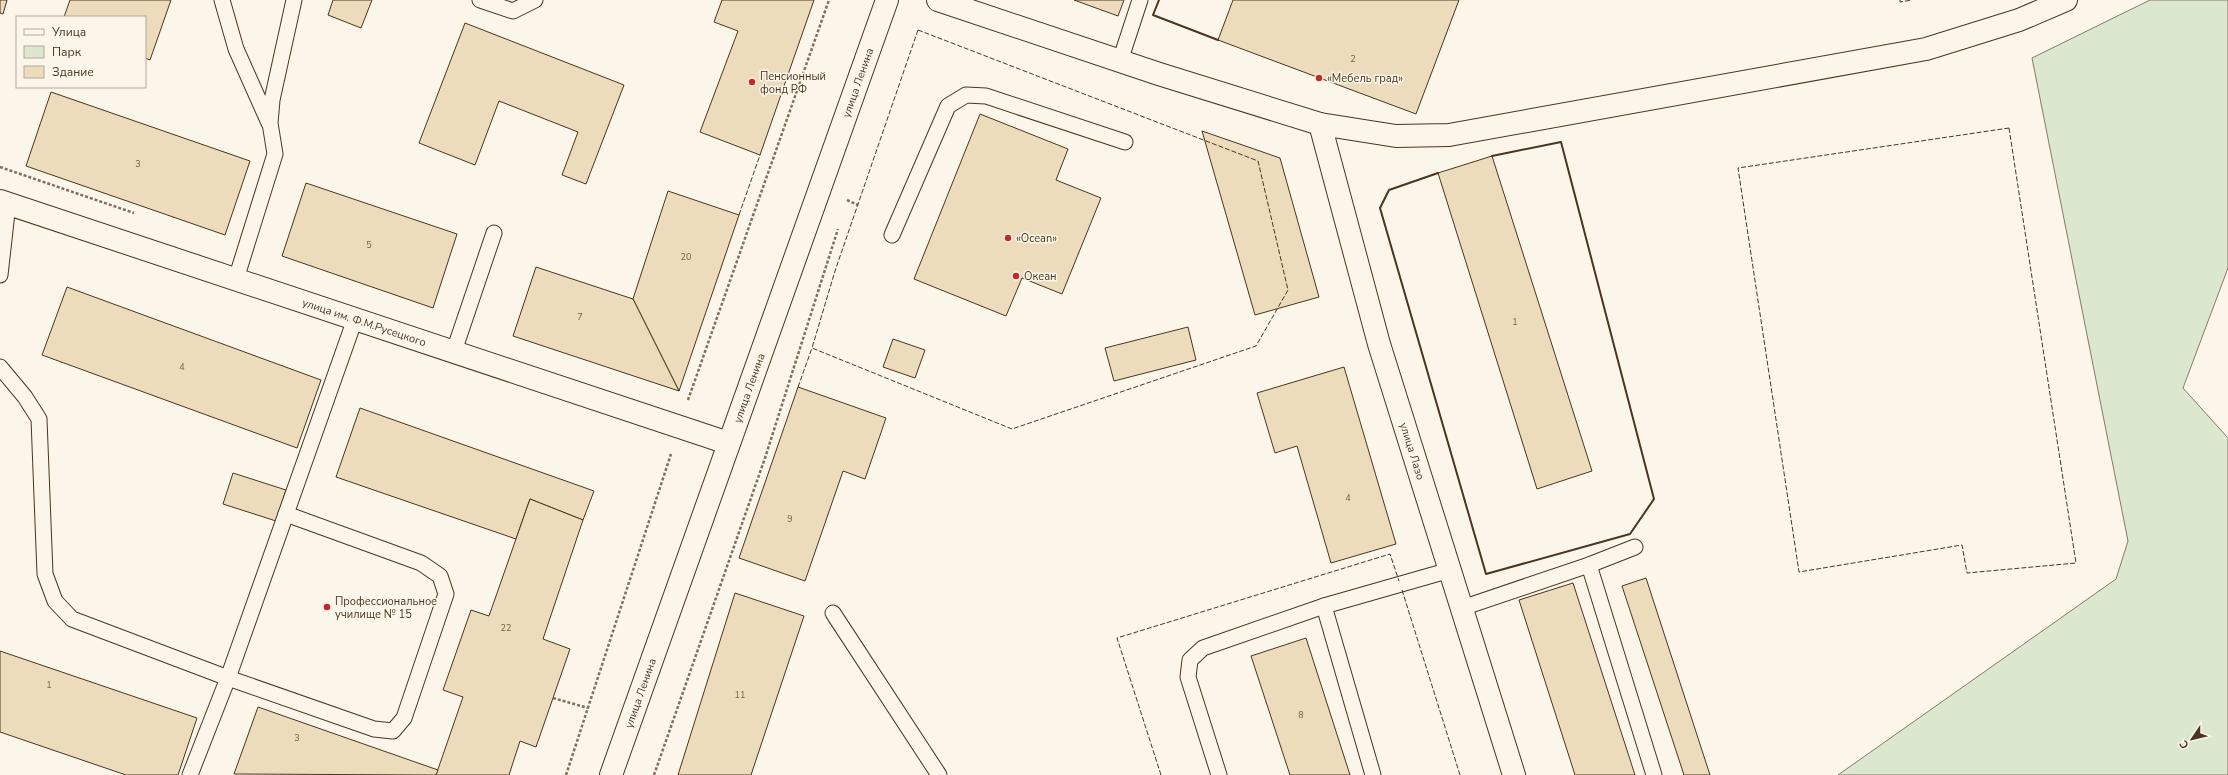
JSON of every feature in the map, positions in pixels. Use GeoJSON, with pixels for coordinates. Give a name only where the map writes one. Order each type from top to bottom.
{"type":"FeatureCollection","features":[{"type":"Feature","properties":{"kind":"street","name":"улица Ленина"},"geometry":{"type":"LineString","coordinates":[[611,775],[886,0]]}},
{"type":"Feature","properties":{"kind":"street"},"geometry":{"type":"LineString","coordinates":[[938,0],[1120,61],[1320,124],[1396,136],[1449,135],[1926,49],[2019,20],[2066,0]]}},
{"type":"Feature","properties":{"kind":"street","name":"улица Лазо"},"geometry":{"type":"LineString","coordinates":[[1320,124],[1379,344],[1514,775]]}},
{"type":"Feature","properties":{"kind":"street","name":"улица им. Ф.М.Русецкого"},"geometry":{"type":"LineString","coordinates":[[4,202],[728,443]]}},
{"type":"Feature","properties":{"kind":"lane"},"geometry":{"type":"LineString","coordinates":[[222,0],[236,49],[270,124]]}},
{"type":"Feature","properties":{"kind":"lane"},"geometry":{"type":"LineString","coordinates":[[236,279],[275,154],[270,124],[272,100],[294,0]]}},
{"type":"Feature","properties":{"kind":"lane"},"geometry":{"type":"LineString","coordinates":[[480,0],[513,11],[534,0]]}},
{"type":"Feature","properties":{"kind":"lane"},"geometry":{"type":"LineString","coordinates":[[1120,61],[1140,0]]}},
{"type":"Feature","properties":{"kind":"lane"},"geometry":{"type":"LineString","coordinates":[[892,235],[948,106],[966,95],[986,96],[1125,142]]}},
{"type":"Feature","properties":{"kind":"lane"},"geometry":{"type":"LineString","coordinates":[[0,275],[4,202]]}},
{"type":"Feature","properties":{"kind":"lane"},"geometry":{"type":"LineString","coordinates":[[454,352],[494,233]]}},
{"type":"Feature","properties":{"kind":"lane"},"geometry":{"type":"LineString","coordinates":[[190,775],[228,678],[355,319]]}},
{"type":"Feature","properties":{"kind":"lane"},"geometry":{"type":"LineString","coordinates":[[0,367],[24,397],[39,419],[45,574],[55,602],[72,619],[228,678],[374,729],[393,731],[404,718],[446,594],[440,576],[421,563],[286,514]]}},
{"type":"Feature","properties":{"kind":"lane"},"geometry":{"type":"LineString","coordinates":[[1462,608],[1589,565],[1635,547]]}},
{"type":"Feature","properties":{"kind":"lane"},"geometry":{"type":"LineString","coordinates":[[1589,565],[1654,775]]}},
{"type":"Feature","properties":{"kind":"lane"},"geometry":{"type":"LineString","coordinates":[[1219,775],[1188,677],[1190,660],[1203,648],[1324,606],[1450,570]]}},
{"type":"Feature","properties":{"kind":"lane"},"geometry":{"type":"LineString","coordinates":[[1324,606],[1373,775]]}},
{"type":"Feature","properties":{"kind":"lane"},"geometry":{"type":"LineString","coordinates":[[833,613],[939,775]]}},
{"type":"Feature","properties":{"kind":"path"},"geometry":{"type":"LineString","coordinates":[[566,775],[680,427],[829,0]]}},
{"type":"Feature","properties":{"kind":"path"},"geometry":{"type":"LineString","coordinates":[[845,208],[849,193]]}},
{"type":"Feature","properties":{"kind":"path"},"geometry":{"type":"LineString","coordinates":[[847,200],[858,205]]}},
{"type":"Feature","properties":{"kind":"path"},"geometry":{"type":"LineString","coordinates":[[654,775],[765,458],[840,223]]}},
{"type":"Feature","properties":{"kind":"path"},"geometry":{"type":"LineString","coordinates":[[553,698],[588,708]]}},
{"type":"Feature","properties":{"kind":"green space"},"geometry":{"type":"Polygon","coordinates":[[[2150,0],[2228,0],[2228,268],[2183,388],[2228,438],[2228,775],[1838,775],[2116,579],[2128,541],[2032,58],[2150,0]]]}},
{"type":"Feature","properties":{"kind":"building"},"geometry":{"type":"Polygon","coordinates":[[[0,0],[7,0],[3,14],[0,13],[0,0]]]}},
{"type":"Feature","properties":{"kind":"building"},"geometry":{"type":"Polygon","coordinates":[[[70,0],[171,0],[150,60],[146,58],[146,16],[64,16],[70,0]]]}},
{"type":"Feature","properties":{"kind":"building"},"geometry":{"type":"Polygon","coordinates":[[[333,0],[372,0],[361,28],[328,15],[333,0]]]}},
{"type":"Feature","properties":{"kind":"building","name":"Пенсионный фонд РФ"},"geometry":{"type":"Polygon","coordinates":[[[722,0],[814,0],[760,155],[700,132],[738,31],[714,22],[722,0]]]}},
{"type":"Feature","properties":{"kind":"building"},"geometry":{"type":"Polygon","coordinates":[[[1074,0],[1124,0],[1118,16],[1074,0]]]}},
{"type":"Feature","properties":{"kind":"building"},"geometry":{"type":"Polygon","coordinates":[[[1233,0],[1459,0],[1416,114],[1218,40],[1233,0]]]}},
{"type":"Feature","properties":{"kind":"building"},"geometry":{"type":"Polygon","coordinates":[[[465,23],[624,85],[586,184],[562,175],[578,132],[499,101],[475,165],[419,143],[465,23]]]}},
{"type":"Feature","properties":{"kind":"building"},"geometry":{"type":"Polygon","coordinates":[[[51,92],[250,161],[225,235],[26,166],[51,92]]]}},
{"type":"Feature","properties":{"kind":"building","name":"«Оcean»"},"geometry":{"type":"Polygon","coordinates":[[[980,114],[1068,149],[1056,180],[1101,198],[1062,294],[1022,278],[1006,316],[914,279],[980,114]]]}},
{"type":"Feature","properties":{"kind":"building"},"geometry":{"type":"Polygon","coordinates":[[[1202,131],[1280,158],[1319,297],[1255,315],[1202,131]]]}},
{"type":"Feature","properties":{"kind":"building"},"geometry":{"type":"Polygon","coordinates":[[[1492,156],[1592,471],[1537,489],[1438,173],[1492,156]]]}},
{"type":"Feature","properties":{"kind":"building"},"geometry":{"type":"Polygon","coordinates":[[[306,183],[457,234],[433,308],[282,256],[306,183]]]}},
{"type":"Feature","properties":{"kind":"building"},"geometry":{"type":"Polygon","coordinates":[[[668,191],[739,215],[679,391],[633,299],[668,191]]]}},
{"type":"Feature","properties":{"kind":"building"},"geometry":{"type":"Polygon","coordinates":[[[536,267],[633,299],[679,391],[513,336],[536,267]]]}},
{"type":"Feature","properties":{"kind":"building"},"geometry":{"type":"Polygon","coordinates":[[[67,287],[321,380],[297,448],[42,355],[67,287]]]}},
{"type":"Feature","properties":{"kind":"building"},"geometry":{"type":"Polygon","coordinates":[[[1188,327],[1196,360],[1114,381],[1105,348],[1188,327]]]}},
{"type":"Feature","properties":{"kind":"building"},"geometry":{"type":"Polygon","coordinates":[[[893,339],[925,350],[915,378],[883,367],[893,339]]]}},
{"type":"Feature","properties":{"kind":"building"},"geometry":{"type":"Polygon","coordinates":[[[1344,367],[1396,544],[1331,563],[1297,446],[1275,453],[1257,393],[1344,367]]]}},
{"type":"Feature","properties":{"kind":"building"},"geometry":{"type":"Polygon","coordinates":[[[798,387],[886,418],[865,479],[843,471],[805,581],[739,558],[798,387]]]}},
{"type":"Feature","properties":{"kind":"building"},"geometry":{"type":"Polygon","coordinates":[[[360,408],[594,491],[583,520],[530,499],[516,539],[336,477],[360,408]]]}},
{"type":"Feature","properties":{"kind":"building"},"geometry":{"type":"Polygon","coordinates":[[[233,473],[286,490],[276,521],[223,504],[233,473]]]}},
{"type":"Feature","properties":{"kind":"building"},"geometry":{"type":"Polygon","coordinates":[[[530,499],[583,520],[543,639],[570,649],[536,747],[520,741],[509,775],[436,775],[463,697],[443,690],[471,610],[489,616],[530,499]]]}},
{"type":"Feature","properties":{"kind":"building"},"geometry":{"type":"Polygon","coordinates":[[[1646,578],[1710,775],[1684,775],[1622,586],[1646,578]]]}},
{"type":"Feature","properties":{"kind":"building"},"geometry":{"type":"Polygon","coordinates":[[[1573,583],[1635,775],[1575,775],[1519,600],[1573,583]]]}},
{"type":"Feature","properties":{"kind":"building"},"geometry":{"type":"Polygon","coordinates":[[[735,593],[804,616],[751,775],[678,775],[735,593]]]}},
{"type":"Feature","properties":{"kind":"building"},"geometry":{"type":"Polygon","coordinates":[[[1306,638],[1350,775],[1290,775],[1251,656],[1306,638]]]}},
{"type":"Feature","properties":{"kind":"building"},"geometry":{"type":"Polygon","coordinates":[[[0,651],[197,718],[178,775],[126,775],[0,732],[0,651]]]}},
{"type":"Feature","properties":{"kind":"building"},"geometry":{"type":"Polygon","coordinates":[[[258,707],[438,770],[436,775],[234,774],[258,707]]]}},
{"type":"Feature","properties":{"kind":"fence"},"geometry":{"type":"LineString","coordinates":[[1900,0],[1900,2],[1912,0]]}},
{"type":"Feature","properties":{"kind":"fence"},"geometry":{"type":"LineString","coordinates":[[918,30],[1258,161],[1288,290],[1256,346],[1012,429],[812,348],[835,271],[918,30]]}},
{"type":"Feature","properties":{"kind":"fence"},"geometry":{"type":"LineString","coordinates":[[2009,128],[2076,563],[1967,573],[1962,545],[1799,572],[1738,168],[2009,128]]}},
{"type":"Feature","properties":{"kind":"fence"},"geometry":{"type":"LineString","coordinates":[[739,215],[760,155]]}},
{"type":"Feature","properties":{"kind":"fence"},"geometry":{"type":"LineString","coordinates":[[798,387],[812,348]]}},
{"type":"Feature","properties":{"kind":"fence"},"geometry":{"type":"LineString","coordinates":[[1161,775],[1117,638],[1390,554],[1399,581]]}},
{"type":"Feature","properties":{"kind":"fence"},"geometry":{"type":"LineString","coordinates":[[1402,590],[1460,775]]}},
{"type":"Feature","properties":{"kind":"wall"},"geometry":{"type":"LineString","coordinates":[[1159,0],[1153,15],[1218,40]]}},
{"type":"Feature","properties":{"kind":"wall"},"geometry":{"type":"LineString","coordinates":[[1438,173],[1389,190],[1380,208],[1486,574],[1630,534],[1654,499],[1561,142],[1492,156]]}},
{"type":"Feature","properties":{"kind":"place","name":"«Мебель град»"},"geometry":{"type":"Point","coordinates":[1319,78]}},
{"type":"Feature","properties":{"kind":"place","name":"Пенсионный фонд РФ"},"geometry":{"type":"Point","coordinates":[752,82]}},
{"type":"Feature","properties":{"kind":"place","name":"«Оcean»"},"geometry":{"type":"Point","coordinates":[1008,238]}},
{"type":"Feature","properties":{"kind":"place","name":"Океан"},"geometry":{"type":"Point","coordinates":[1016,276]}},
{"type":"Feature","properties":{"kind":"place","name":"Профессиональное училище № 15"},"geometry":{"type":"Point","coordinates":[327,607]}}]}
